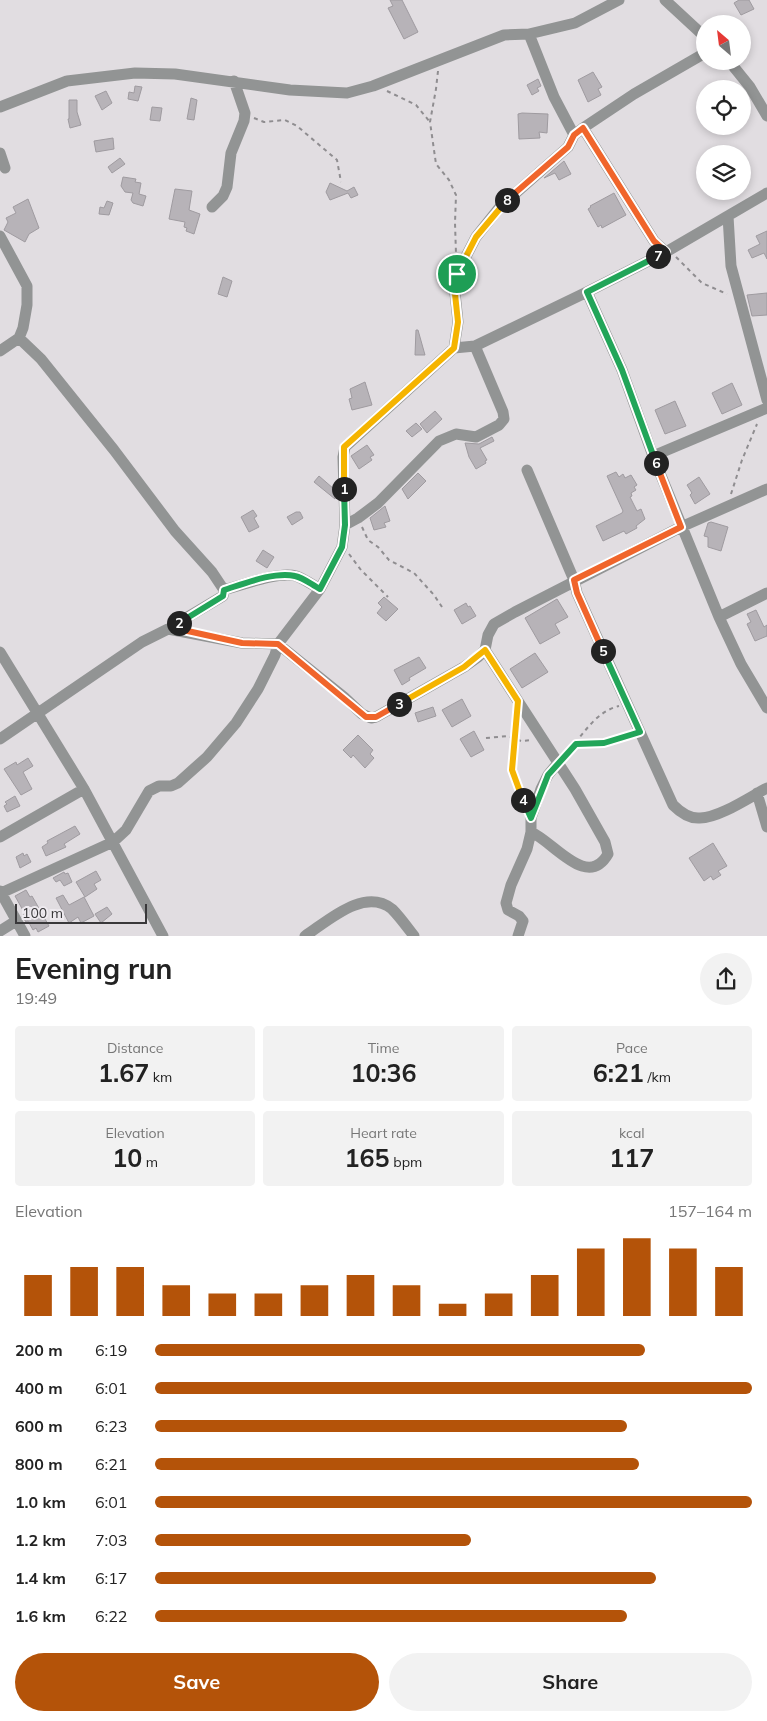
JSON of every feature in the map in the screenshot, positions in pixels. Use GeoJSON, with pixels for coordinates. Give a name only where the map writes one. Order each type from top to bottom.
{"type":"FeatureCollection","features":[{"type":"Feature","properties":{"kind":"street"},"geometry":{"type":"LineString","coordinates":[[0,107],[67,81],[135,73],[175,74],[290,90],[347,93],[373,86],[504,35],[529,34],[575,23],[619,0]]}},
{"type":"Feature","properties":{"kind":"street"},"geometry":{"type":"LineString","coordinates":[[665,0],[696,29]]}},
{"type":"Feature","properties":{"kind":"street"},"geometry":{"type":"LineString","coordinates":[[529,34],[554,98],[654,241],[666,252]]}},
{"type":"Feature","properties":{"kind":"street"},"geometry":{"type":"LineString","coordinates":[[454,348],[458,322],[455,294],[457,274],[476,237],[500,207],[568,147],[578,131],[634,94],[696,58]]}},
{"type":"Feature","properties":{"kind":"street"},"geometry":{"type":"LineString","coordinates":[[736,70],[750,87],[767,116]]}},
{"type":"Feature","properties":{"kind":"street"},"geometry":{"type":"LineString","coordinates":[[212,207],[223,196],[227,187],[231,153],[241,133],[246,113],[234,81]]}},
{"type":"Feature","properties":{"kind":"street"},"geometry":{"type":"LineString","coordinates":[[0,153],[5,168]]}},
{"type":"Feature","properties":{"kind":"street"},"geometry":{"type":"LineString","coordinates":[[25,936],[0,892],[113,842],[126,830],[149,791],[160,786],[178,783],[207,757],[236,723],[258,689],[275,656],[278,644],[320,589],[342,547],[345,525],[344,447],[454,348],[475,346],[587,292],[666,252],[767,193]]}},
{"type":"Feature","properties":{"kind":"street"},"geometry":{"type":"LineString","coordinates":[[728,216],[728,245],[739,300],[767,400]]}},
{"type":"Feature","properties":{"kind":"street"},"geometry":{"type":"LineString","coordinates":[[0,236],[27,286],[26,317],[19,338],[0,351]]}},
{"type":"Feature","properties":{"kind":"street"},"geometry":{"type":"LineString","coordinates":[[587,292],[622,370],[653,456],[719,617],[741,664],[764,695],[767,708]]}},
{"type":"Feature","properties":{"kind":"street"},"geometry":{"type":"LineString","coordinates":[[19,338],[41,360],[114,450],[175,531],[212,572],[224,590],[223,596],[181,621],[174,628]]}},
{"type":"Feature","properties":{"kind":"street"},"geometry":{"type":"LineString","coordinates":[[345,525],[378,503],[440,441],[456,434],[476,437],[499,426],[504,420],[504,412],[475,346]]}},
{"type":"Feature","properties":{"kind":"street"},"geometry":{"type":"LineString","coordinates":[[653,456],[764,413]]}},
{"type":"Feature","properties":{"kind":"street"},"geometry":{"type":"LineString","coordinates":[[527,470],[574,580],[577,593],[673,805],[686,815],[700,818],[716,814],[762,791],[767,827]]}},
{"type":"Feature","properties":{"kind":"street"},"geometry":{"type":"LineString","coordinates":[[0,739],[142,642],[160,631],[174,628],[242,643],[278,644],[344,697],[362,714],[371,718],[464,667],[485,650],[488,635],[494,624],[574,580],[681,527],[767,489]]}},
{"type":"Feature","properties":{"kind":"street"},"geometry":{"type":"LineString","coordinates":[[224,590],[258,580],[291,575],[298,576],[320,589]]}},
{"type":"Feature","properties":{"kind":"street"},"geometry":{"type":"LineString","coordinates":[[719,617],[767,593]]}},
{"type":"Feature","properties":{"kind":"street"},"geometry":{"type":"LineString","coordinates":[[485,650],[558,763],[605,842],[608,854],[596,867],[586,868],[574,864],[544,839],[531,832]]}},
{"type":"Feature","properties":{"kind":"street"},"geometry":{"type":"LineString","coordinates":[[0,652],[84,789],[159,934]]}},
{"type":"Feature","properties":{"kind":"street"},"geometry":{"type":"LineString","coordinates":[[518,936],[523,921],[520,916],[508,910],[506,903],[511,885],[527,848],[531,832],[531,818],[541,789],[548,775],[558,763]]}},
{"type":"Feature","properties":{"kind":"street"},"geometry":{"type":"LineString","coordinates":[[0,837],[84,789]]}},
{"type":"Feature","properties":{"kind":"street"},"geometry":{"type":"LineString","coordinates":[[305,936],[349,907],[373,902],[390,908],[414,936]]}},
{"type":"Feature","properties":{"kind":"street"},"geometry":{"type":"LineString","coordinates":[[0,931],[16,921]]}},
{"type":"Feature","properties":{"kind":"path"},"geometry":{"type":"LineString","coordinates":[[438,60],[436,90],[430,122],[436,164],[449,180],[456,195],[456,256]]}},
{"type":"Feature","properties":{"kind":"path"},"geometry":{"type":"LineString","coordinates":[[373,86],[393,93],[416,105],[430,122]]}},
{"type":"Feature","properties":{"kind":"path"},"geometry":{"type":"LineString","coordinates":[[246,113],[261,122],[285,120],[297,126],[337,160],[341,182]]}},
{"type":"Feature","properties":{"kind":"path"},"geometry":{"type":"LineString","coordinates":[[666,252],[676,256],[702,283],[739,300]]}},
{"type":"Feature","properties":{"kind":"path"},"geometry":{"type":"LineString","coordinates":[[728,505],[742,460],[764,413]]}},
{"type":"Feature","properties":{"kind":"path"},"geometry":{"type":"LineString","coordinates":[[358,518],[368,540],[378,547],[389,560],[414,573],[442,607]]}},
{"type":"Feature","properties":{"kind":"path"},"geometry":{"type":"LineString","coordinates":[[342,547],[388,597]]}},
{"type":"Feature","properties":{"kind":"path"},"geometry":{"type":"LineString","coordinates":[[518,701],[512,776],[531,818]]}},
{"type":"Feature","properties":{"kind":"path"},"geometry":{"type":"LineString","coordinates":[[558,763],[576,744],[601,712],[627,704]]}},
{"type":"Feature","properties":{"kind":"path"},"geometry":{"type":"LineString","coordinates":[[576,744],[604,743],[640,732]]}},
{"type":"Feature","properties":{"kind":"path"},"geometry":{"type":"LineString","coordinates":[[486,738],[508,736],[526,742],[540,735]]}},
{"type":"Feature","properties":{"kind":"building"},"geometry":{"type":"Polygon","coordinates":[[[390,0],[402,0],[418,32],[404,39],[388,8],[393,6],[390,0]]]}},
{"type":"Feature","properties":{"kind":"building"},"geometry":{"type":"Polygon","coordinates":[[[739,0],[749,0],[754,9],[741,15],[734,3],[739,0]]]}},
{"type":"Feature","properties":{"kind":"building"},"geometry":{"type":"Polygon","coordinates":[[[593,72],[602,87],[598,89],[601,95],[588,102],[578,80],[593,72]]]}},
{"type":"Feature","properties":{"kind":"building"},"geometry":{"type":"Polygon","coordinates":[[[538,79],[541,86],[537,88],[539,91],[532,95],[527,85],[538,79]]]}},
{"type":"Feature","properties":{"kind":"building"},"geometry":{"type":"Polygon","coordinates":[[[135,86],[142,87],[138,101],[128,99],[129,92],[134,93],[135,86]]]}},
{"type":"Feature","properties":{"kind":"building"},"geometry":{"type":"Polygon","coordinates":[[[106,91],[112,103],[102,110],[95,96],[106,91]]]}},
{"type":"Feature","properties":{"kind":"building"},"geometry":{"type":"Polygon","coordinates":[[[191,98],[197,100],[194,120],[187,119],[191,98]]]}},
{"type":"Feature","properties":{"kind":"building"},"geometry":{"type":"Polygon","coordinates":[[[69,100],[77,100],[77,112],[81,125],[70,128],[68,119],[69,100]]]}},
{"type":"Feature","properties":{"kind":"building"},"geometry":{"type":"Polygon","coordinates":[[[152,107],[162,108],[160,121],[150,120],[152,107]]]}},
{"type":"Feature","properties":{"kind":"building"},"geometry":{"type":"Polygon","coordinates":[[[518,114],[548,114],[547,133],[539,132],[540,138],[519,139],[518,114]]]}},
{"type":"Feature","properties":{"kind":"building"},"geometry":{"type":"Polygon","coordinates":[[[113,138],[114,149],[96,152],[94,141],[113,138]]]}},
{"type":"Feature","properties":{"kind":"building"},"geometry":{"type":"Polygon","coordinates":[[[120,158],[125,164],[112,173],[108,167],[120,158]]]}},
{"type":"Feature","properties":{"kind":"building"},"geometry":{"type":"Polygon","coordinates":[[[564,161],[571,174],[559,180],[555,173],[544,178],[564,161]]]}},
{"type":"Feature","properties":{"kind":"building"},"geometry":{"type":"Polygon","coordinates":[[[123,177],[136,179],[135,182],[141,183],[139,194],[146,196],[143,206],[133,203],[131,200],[133,193],[125,192],[121,186],[123,177]]]}},
{"type":"Feature","properties":{"kind":"building"},"geometry":{"type":"Polygon","coordinates":[[[330,183],[347,191],[354,187],[358,195],[351,198],[348,193],[330,200],[326,192],[330,183]]]}},
{"type":"Feature","properties":{"kind":"building"},"geometry":{"type":"Polygon","coordinates":[[[175,189],[192,191],[189,210],[200,214],[194,234],[186,231],[187,228],[184,227],[185,222],[169,219],[175,189]]]}},
{"type":"Feature","properties":{"kind":"building"},"geometry":{"type":"Polygon","coordinates":[[[614,193],[626,215],[602,228],[601,225],[598,227],[588,209],[590,206],[614,193]]]}},
{"type":"Feature","properties":{"kind":"building"},"geometry":{"type":"Polygon","coordinates":[[[28,199],[39,228],[29,234],[25,242],[4,230],[8,222],[6,218],[16,213],[13,207],[28,199]]]}},
{"type":"Feature","properties":{"kind":"building"},"geometry":{"type":"Polygon","coordinates":[[[107,201],[113,203],[109,215],[99,214],[100,207],[104,208],[107,201]]]}},
{"type":"Feature","properties":{"kind":"building"},"geometry":{"type":"Polygon","coordinates":[[[767,231],[767,259],[764,253],[752,258],[748,250],[760,244],[756,236],[767,231]]]}},
{"type":"Feature","properties":{"kind":"building"},"geometry":{"type":"Polygon","coordinates":[[[223,277],[232,281],[227,297],[218,294],[223,277]]]}},
{"type":"Feature","properties":{"kind":"building"},"geometry":{"type":"Polygon","coordinates":[[[767,293],[767,315],[752,316],[747,295],[767,293]]]}},
{"type":"Feature","properties":{"kind":"building"},"geometry":{"type":"Polygon","coordinates":[[[416,330],[418,330],[425,355],[415,355],[416,330]]]}},
{"type":"Feature","properties":{"kind":"building"},"geometry":{"type":"Polygon","coordinates":[[[365,382],[372,405],[352,410],[349,399],[352,398],[350,389],[365,382]]]}},
{"type":"Feature","properties":{"kind":"building"},"geometry":{"type":"Polygon","coordinates":[[[732,383],[742,405],[722,414],[712,393],[732,383]]]}},
{"type":"Feature","properties":{"kind":"building"},"geometry":{"type":"Polygon","coordinates":[[[675,401],[686,426],[665,434],[655,410],[675,401]]]}},
{"type":"Feature","properties":{"kind":"building"},"geometry":{"type":"Polygon","coordinates":[[[435,411],[442,419],[427,433],[420,424],[435,411]]]}},
{"type":"Feature","properties":{"kind":"building"},"geometry":{"type":"Polygon","coordinates":[[[416,423],[422,429],[412,437],[406,431],[416,423]]]}},
{"type":"Feature","properties":{"kind":"building"},"geometry":{"type":"Polygon","coordinates":[[[492,437],[494,441],[480,448],[487,460],[485,461],[486,463],[476,469],[469,457],[465,443],[479,444],[492,437]]]}},
{"type":"Feature","properties":{"kind":"building"},"geometry":{"type":"Polygon","coordinates":[[[367,445],[374,455],[370,457],[372,460],[359,469],[351,456],[367,445]]]}},
{"type":"Feature","properties":{"kind":"building"},"geometry":{"type":"Polygon","coordinates":[[[616,472],[619,477],[623,474],[625,478],[631,475],[637,485],[634,487],[636,490],[631,493],[632,496],[630,497],[637,511],[641,509],[645,519],[636,526],[637,528],[626,534],[624,531],[603,541],[596,526],[623,511],[607,476],[616,472]]]}},
{"type":"Feature","properties":{"kind":"building"},"geometry":{"type":"Polygon","coordinates":[[[418,473],[426,481],[408,499],[402,489],[418,473]]]}},
{"type":"Feature","properties":{"kind":"building"},"geometry":{"type":"Polygon","coordinates":[[[319,476],[334,489],[335,499],[314,482],[319,476]]]}},
{"type":"Feature","properties":{"kind":"building"},"geometry":{"type":"Polygon","coordinates":[[[699,477],[710,494],[695,504],[690,495],[692,493],[687,485],[699,477]]]}},
{"type":"Feature","properties":{"kind":"building"},"geometry":{"type":"Polygon","coordinates":[[[385,506],[390,521],[384,523],[386,527],[374,530],[370,518],[385,506]]]}},
{"type":"Feature","properties":{"kind":"building"},"geometry":{"type":"Polygon","coordinates":[[[253,510],[257,516],[254,518],[259,527],[249,532],[241,517],[253,510]]]}},
{"type":"Feature","properties":{"kind":"building"},"geometry":{"type":"Polygon","coordinates":[[[300,512],[303,518],[292,525],[287,517],[300,512]]]}},
{"type":"Feature","properties":{"kind":"building"},"geometry":{"type":"Polygon","coordinates":[[[711,522],[728,527],[721,551],[708,547],[708,537],[704,536],[708,523],[711,522]]]}},
{"type":"Feature","properties":{"kind":"building"},"geometry":{"type":"Polygon","coordinates":[[[263,550],[274,557],[267,568],[256,561],[263,550]]]}},
{"type":"Feature","properties":{"kind":"building"},"geometry":{"type":"Polygon","coordinates":[[[384,597],[398,609],[386,621],[377,613],[382,607],[378,603],[384,597]]]}},
{"type":"Feature","properties":{"kind":"building"},"geometry":{"type":"Polygon","coordinates":[[[557,599],[568,617],[555,624],[560,633],[540,644],[525,618],[557,599]]]}},
{"type":"Feature","properties":{"kind":"building"},"geometry":{"type":"Polygon","coordinates":[[[466,603],[476,616],[462,624],[454,610],[466,603]]]}},
{"type":"Feature","properties":{"kind":"building"},"geometry":{"type":"Polygon","coordinates":[[[756,610],[764,627],[767,625],[767,636],[755,641],[747,624],[751,622],[747,614],[756,610]]]}},
{"type":"Feature","properties":{"kind":"building"},"geometry":{"type":"Polygon","coordinates":[[[535,653],[548,672],[522,688],[510,669],[535,653]]]}},
{"type":"Feature","properties":{"kind":"building"},"geometry":{"type":"Polygon","coordinates":[[[419,657],[426,668],[409,678],[410,680],[402,685],[394,670],[419,657]]]}},
{"type":"Feature","properties":{"kind":"building"},"geometry":{"type":"Polygon","coordinates":[[[462,699],[471,716],[452,727],[442,710],[462,699]]]}},
{"type":"Feature","properties":{"kind":"building"},"geometry":{"type":"Polygon","coordinates":[[[433,707],[436,716],[418,722],[415,713],[433,707]]]}},
{"type":"Feature","properties":{"kind":"building"},"geometry":{"type":"Polygon","coordinates":[[[474,731],[484,750],[471,757],[460,739],[474,731]]]}},
{"type":"Feature","properties":{"kind":"building"},"geometry":{"type":"Polygon","coordinates":[[[358,735],[373,750],[370,754],[374,758],[365,768],[353,755],[351,758],[343,750],[358,735]]]}},
{"type":"Feature","properties":{"kind":"building"},"geometry":{"type":"Polygon","coordinates":[[[28,758],[33,766],[23,772],[32,789],[21,795],[4,769],[16,762],[17,765],[28,758]]]}},
{"type":"Feature","properties":{"kind":"building"},"geometry":{"type":"Polygon","coordinates":[[[15,796],[20,806],[7,812],[4,806],[7,804],[5,802],[15,796]]]}},
{"type":"Feature","properties":{"kind":"building"},"geometry":{"type":"Polygon","coordinates":[[[75,826],[80,834],[64,844],[66,847],[46,856],[42,847],[48,843],[47,841],[75,826]]]}},
{"type":"Feature","properties":{"kind":"building"},"geometry":{"type":"Polygon","coordinates":[[[713,843],[727,866],[718,871],[721,875],[713,880],[711,876],[704,881],[689,858],[713,843]]]}},
{"type":"Feature","properties":{"kind":"building"},"geometry":{"type":"Polygon","coordinates":[[[23,853],[24,856],[27,854],[31,862],[20,868],[16,857],[23,853]]]}},
{"type":"Feature","properties":{"kind":"building"},"geometry":{"type":"Polygon","coordinates":[[[96,871],[101,880],[94,884],[97,889],[85,897],[76,882],[96,871]]]}},
{"type":"Feature","properties":{"kind":"building"},"geometry":{"type":"Polygon","coordinates":[[[64,872],[65,874],[68,873],[72,882],[64,886],[60,880],[56,882],[53,878],[64,872]]]}},
{"type":"Feature","properties":{"kind":"building"},"geometry":{"type":"Polygon","coordinates":[[[26,890],[30,897],[32,896],[49,926],[38,932],[36,928],[33,930],[28,921],[26,922],[22,916],[25,914],[15,896],[26,890]]]}},
{"type":"Feature","properties":{"kind":"building"},"geometry":{"type":"Polygon","coordinates":[[[63,895],[69,905],[84,897],[94,916],[81,923],[78,917],[69,923],[56,898],[63,895]]]}},
{"type":"Feature","properties":{"kind":"building"},"geometry":{"type":"Polygon","coordinates":[[[107,907],[112,914],[101,923],[95,914],[107,907]]]}},
{"type":"Feature","properties":{"kind":"route"},"geometry":{"type":"LineString","coordinates":[[583,128],[654,241],[666,252],[587,292],[622,370],[681,527],[574,580],[577,593],[640,732],[604,743],[576,744],[548,775],[531,818],[512,776],[518,701],[485,650],[464,667],[376,717],[371,718],[362,714],[344,697],[278,644],[226,641],[174,628],[176,624],[223,596],[225,594],[224,590],[258,580],[291,575],[298,576],[320,589],[342,547],[345,525],[344,447],[454,348],[458,322],[455,294],[457,274],[476,237],[500,207],[568,147],[574,135],[583,128]]}}]}
